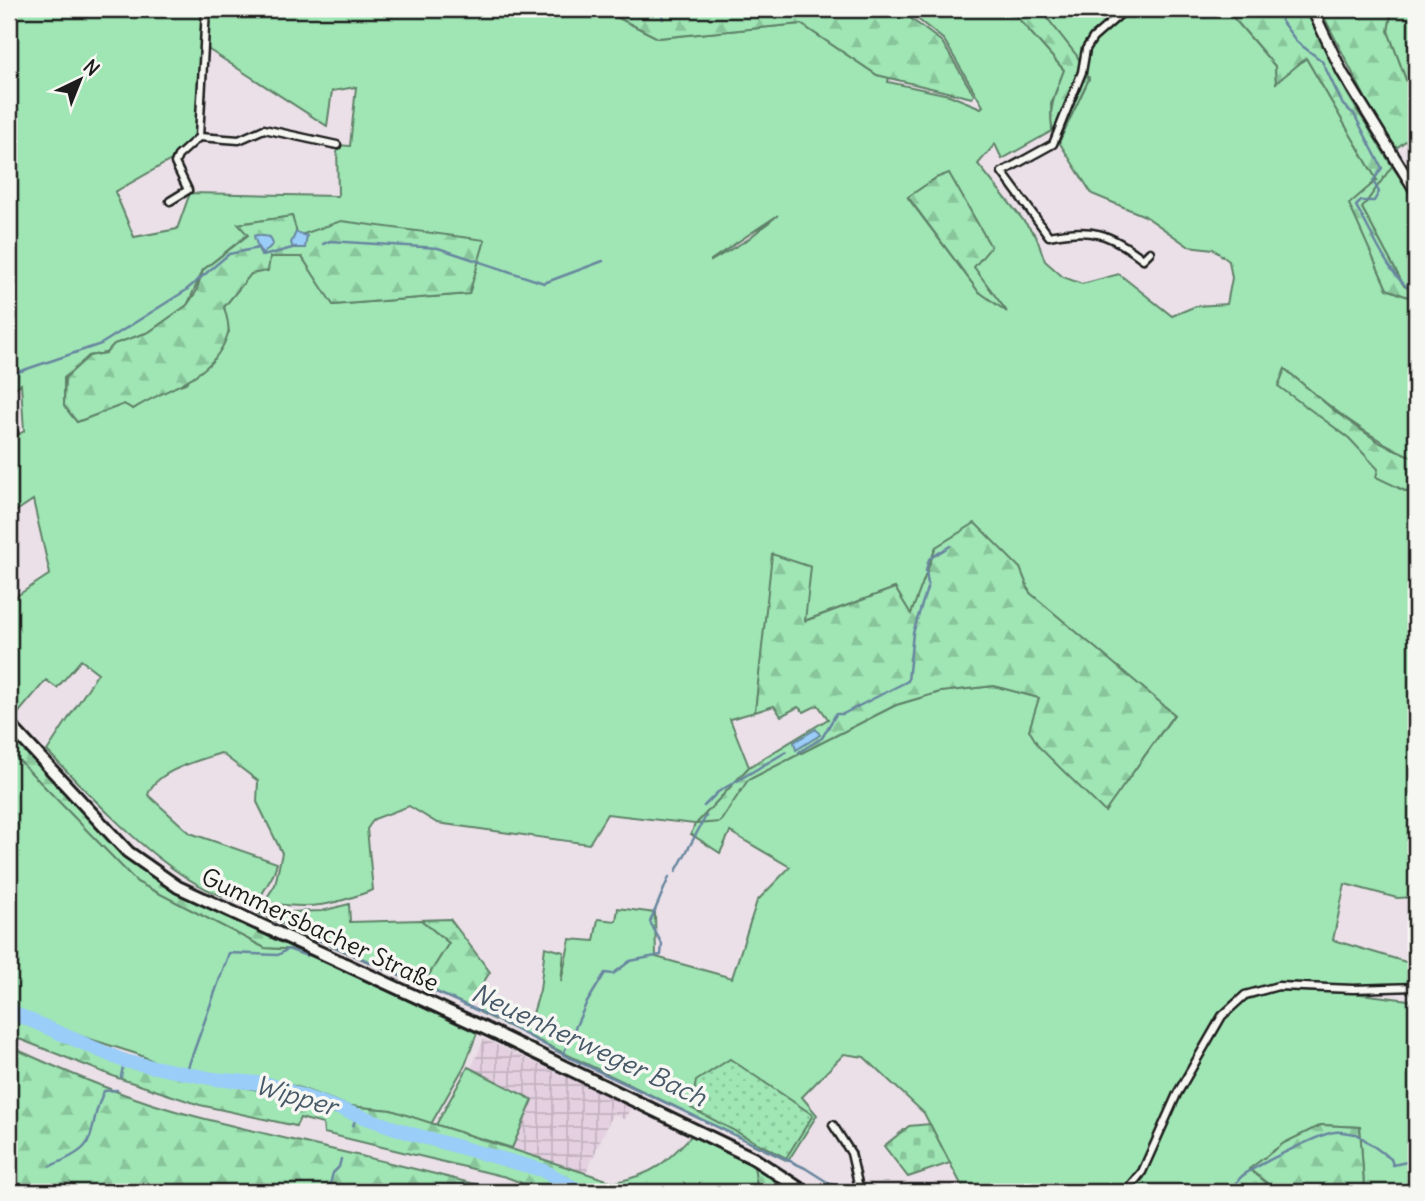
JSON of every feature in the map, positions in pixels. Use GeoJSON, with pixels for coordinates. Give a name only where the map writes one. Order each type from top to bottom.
{"type":"FeatureCollection","features":[{"type":"Feature","properties":{"kind":"main road"},"geometry":{"type":"LineString","coordinates":[[1312,9],[1342,72],[1416,192]]}},
{"type":"Feature","properties":{"kind":"main road","name":"Gummersbacher Straße"},"geometry":{"type":"LineString","coordinates":[[9,724],[128,852],[178,887],[484,1028],[753,1158],[805,1192]]}},
{"type":"Feature","properties":{"kind":"street"},"geometry":{"type":"LineString","coordinates":[[170,201],[184,195],[188,188],[177,171],[176,159],[199,137],[206,9]]}},
{"type":"Feature","properties":{"kind":"street"},"geometry":{"type":"LineString","coordinates":[[1126,9],[1093,38],[1086,49],[1082,72],[1053,144],[1002,172],[1049,236],[1089,230],[1119,240],[1143,259],[1150,252]]}},
{"type":"Feature","properties":{"kind":"street"},"geometry":{"type":"LineString","coordinates":[[199,137],[239,140],[264,128],[337,145]]}},
{"type":"Feature","properties":{"kind":"street"},"geometry":{"type":"LineString","coordinates":[[1126,1192],[1142,1172],[1177,1094],[1222,1016],[1245,995],[1278,986],[1353,989],[1416,987]]}},
{"type":"Feature","properties":{"kind":"street"},"geometry":{"type":"LineString","coordinates":[[833,1125],[851,1153],[860,1192]]}},
{"type":"Feature","properties":{"kind":"shaded area"},"geometry":{"type":"Polygon","coordinates":[[[484,1039],[631,1107],[625,1120],[613,1113],[586,1173],[512,1148],[533,1100],[471,1068],[484,1039]]]}},
{"type":"Feature","properties":{"kind":"green space"},"geometry":{"type":"Polygon","coordinates":[[[9,9],[204,9],[195,135],[178,156],[115,192],[134,237],[177,229],[190,193],[338,196],[337,145],[350,146],[356,87],[332,91],[327,126],[203,46],[206,9],[601,9],[658,38],[801,24],[877,75],[889,77],[888,82],[949,95],[981,108],[983,106],[944,40],[905,9],[1010,9],[1064,70],[1051,104],[1052,131],[1002,159],[995,144],[978,164],[1036,236],[1045,261],[1063,277],[1082,284],[1119,274],[1172,316],[1196,306],[1227,304],[1232,278],[1229,261],[1213,249],[1188,246],[1145,216],[1092,194],[1059,142],[1089,78],[1077,56],[1040,9],[1226,9],[1275,66],[1276,82],[1306,58],[1377,180],[1350,204],[1387,289],[1416,300],[1416,459],[1364,430],[1285,369],[1279,386],[1349,438],[1398,488],[1416,496],[1416,897],[1397,898],[1345,884],[1333,940],[1416,965],[1416,983],[1407,986],[1278,984],[1244,993],[1220,1014],[1140,1170],[1127,1184],[1111,1192],[965,1192],[924,1113],[864,1057],[844,1054],[802,1097],[817,1115],[788,1161],[479,1012],[485,1000],[532,1017],[540,990],[545,947],[564,952],[561,982],[570,939],[594,941],[598,919],[616,921],[618,908],[655,913],[656,957],[732,978],[757,901],[790,867],[730,832],[720,853],[691,834],[695,824],[607,814],[589,844],[437,823],[409,806],[374,819],[367,829],[373,890],[334,903],[298,906],[269,903],[266,899],[275,885],[282,853],[257,802],[258,781],[221,753],[168,773],[159,779],[148,795],[190,833],[277,863],[258,901],[231,899],[203,887],[173,869],[89,795],[47,751],[98,673],[81,660],[57,688],[46,680],[15,717],[9,710],[9,601],[50,574],[33,500],[9,516],[9,441],[24,431],[21,384],[9,392],[9,9]],[[936,178],[908,198],[978,291],[1006,310],[973,267],[936,178]],[[778,215],[711,260],[747,240],[778,215]],[[292,216],[239,224],[248,234],[203,270],[187,306],[149,332],[114,344],[106,353],[89,356],[64,378],[64,406],[77,422],[124,404],[133,409],[162,391],[186,383],[229,332],[224,307],[251,273],[270,257],[302,257],[334,305],[468,294],[297,236],[292,216]],[[936,547],[911,615],[895,588],[804,621],[773,555],[755,712],[730,719],[749,767],[697,823],[748,780],[896,705],[940,692],[994,686],[1039,698],[1105,811],[1174,715],[1030,593],[1020,568],[936,547]]]}},
{"type":"Feature","properties":{"kind":"green space"},"geometry":{"type":"Polygon","coordinates":[[[601,9],[898,9],[942,42],[974,95],[972,98],[877,75],[801,24],[658,38],[601,9]]]}},
{"type":"Feature","properties":{"kind":"green space"},"geometry":{"type":"Polygon","coordinates":[[[1010,9],[1040,9],[1077,56],[1089,79],[1059,142],[1054,133],[1051,115],[1054,97],[1064,70],[1010,9]]]}},
{"type":"Feature","properties":{"kind":"green space"},"geometry":{"type":"Polygon","coordinates":[[[1226,9],[1305,9],[1348,95],[1392,166],[1362,208],[1404,286],[1416,292],[1416,300],[1387,289],[1349,204],[1377,180],[1306,58],[1276,83],[1275,66],[1226,9]]]}},
{"type":"Feature","properties":{"kind":"green space"},"geometry":{"type":"Polygon","coordinates":[[[1320,9],[1392,9],[1388,31],[1406,80],[1416,87],[1416,133],[1395,149],[1374,115],[1320,9]]]}},
{"type":"Feature","properties":{"kind":"green space"},"geometry":{"type":"Polygon","coordinates":[[[1392,9],[1416,9],[1416,87],[1406,80],[1388,31],[1392,9]]]}},
{"type":"Feature","properties":{"kind":"green space"},"geometry":{"type":"Polygon","coordinates":[[[1392,166],[1416,201],[1416,292],[1404,286],[1362,208],[1392,166]]]}},
{"type":"Feature","properties":{"kind":"green space"},"geometry":{"type":"Polygon","coordinates":[[[949,173],[991,247],[974,267],[1007,312],[978,291],[908,197],[936,178],[949,173]]]}},
{"type":"Feature","properties":{"kind":"green space"},"geometry":{"type":"Polygon","coordinates":[[[292,216],[298,236],[341,221],[485,240],[469,294],[333,305],[302,257],[270,257],[268,271],[251,274],[224,307],[228,333],[213,361],[189,380],[133,409],[124,404],[77,422],[64,406],[65,378],[89,356],[106,353],[114,344],[149,332],[187,305],[196,292],[203,270],[248,235],[238,224],[292,216]]]}},
{"type":"Feature","properties":{"kind":"green space"},"geometry":{"type":"Polygon","coordinates":[[[1285,369],[1337,413],[1380,443],[1416,459],[1416,496],[1376,477],[1378,469],[1349,438],[1278,386],[1285,369]]]}},
{"type":"Feature","properties":{"kind":"green space"},"geometry":{"type":"Polygon","coordinates":[[[975,523],[1020,568],[1030,593],[1174,714],[1105,812],[1039,747],[1029,730],[1039,698],[994,686],[940,692],[896,705],[748,780],[720,822],[696,824],[749,767],[828,719],[818,705],[804,712],[798,707],[781,716],[774,706],[755,712],[772,554],[811,567],[805,621],[895,588],[911,614],[936,547],[975,523]]]}},
{"type":"Feature","properties":{"kind":"green space"},"geometry":{"type":"Polygon","coordinates":[[[9,729],[123,853],[169,888],[300,950],[265,948],[137,882],[9,750],[9,729]]]}},
{"type":"Feature","properties":{"kind":"green space"},"geometry":{"type":"Polygon","coordinates":[[[9,750],[137,882],[265,948],[300,950],[477,1033],[465,1065],[431,1124],[391,1110],[349,1106],[295,1086],[170,1068],[137,1054],[46,1025],[9,1004],[9,750]]]}},
{"type":"Feature","properties":{"kind":"green space"},"geometry":{"type":"Polygon","coordinates":[[[349,904],[350,922],[421,920],[449,943],[422,986],[258,913],[322,911],[349,904]]]}},
{"type":"Feature","properties":{"kind":"green space"},"geometry":{"type":"Polygon","coordinates":[[[450,919],[490,972],[468,1006],[422,986],[449,943],[421,920],[450,919]]]}},
{"type":"Feature","properties":{"kind":"green space"},"geometry":{"type":"Polygon","coordinates":[[[1279,990],[1353,993],[1416,1001],[1416,1192],[1368,1192],[1364,1186],[1360,1127],[1321,1125],[1284,1143],[1250,1169],[1267,1183],[1255,1192],[1131,1192],[1144,1178],[1179,1096],[1225,1018],[1246,1000],[1279,990]]]}},
{"type":"Feature","properties":{"kind":"green space"},"geometry":{"type":"Polygon","coordinates":[[[9,1014],[56,1033],[131,1057],[167,1074],[349,1106],[391,1110],[644,1192],[546,1192],[506,1177],[324,1133],[323,1124],[300,1118],[296,1126],[200,1105],[118,1078],[9,1035],[9,1014]]]}},
{"type":"Feature","properties":{"kind":"green space"},"geometry":{"type":"Polygon","coordinates":[[[9,1046],[102,1086],[174,1111],[503,1192],[9,1192],[9,1046]]]}},
{"type":"Feature","properties":{"kind":"green space"},"geometry":{"type":"Polygon","coordinates":[[[730,1059],[813,1115],[786,1158],[691,1108],[696,1081],[730,1059]]]}},
{"type":"Feature","properties":{"kind":"green space"},"geometry":{"type":"Polygon","coordinates":[[[468,1067],[533,1100],[512,1148],[436,1125],[468,1067]]]}},
{"type":"Feature","properties":{"kind":"green space"},"geometry":{"type":"Polygon","coordinates":[[[930,1124],[950,1163],[908,1177],[884,1146],[909,1126],[930,1124]]]}},
{"type":"Feature","properties":{"kind":"green space"},"geometry":{"type":"Polygon","coordinates":[[[1321,1125],[1360,1127],[1364,1186],[1368,1192],[1255,1192],[1267,1183],[1249,1169],[1284,1143],[1321,1125]]]}},
{"type":"Feature","properties":{"kind":"green space"},"geometry":{"type":"Polygon","coordinates":[[[692,1135],[754,1164],[757,1187],[753,1192],[644,1192],[616,1182],[641,1175],[659,1166],[692,1135]]]}},
{"type":"Feature","properties":{"kind":"green space"},"geometry":{"type":"Polygon","coordinates":[[[754,1164],[789,1192],[753,1192],[757,1187],[754,1164]]]}},
{"type":"Feature","properties":{"kind":"water"},"geometry":{"type":"Polygon","coordinates":[[[296,232],[307,236],[305,248],[293,248],[291,243],[296,232]]]}},
{"type":"Feature","properties":{"kind":"water"},"geometry":{"type":"Polygon","coordinates":[[[254,236],[270,237],[273,244],[261,256],[254,236]]]}},
{"type":"Feature","properties":{"kind":"water"},"geometry":{"type":"Polygon","coordinates":[[[816,729],[820,735],[796,750],[794,742],[816,729]]]}},
{"type":"Feature","properties":{"kind":"waterway"},"geometry":{"type":"LineString","coordinates":[[661,9],[663,19]]}},
{"type":"Feature","properties":{"kind":"waterway"},"geometry":{"type":"LineString","coordinates":[[1278,9],[1282,22],[1297,42],[1322,61],[1343,105],[1354,114],[1382,168],[1373,181],[1379,192],[1374,201],[1361,201],[1356,206],[1390,267],[1406,287],[1416,294]]}},
{"type":"Feature","properties":{"kind":"waterway"},"geometry":{"type":"LineString","coordinates":[[323,244],[330,241],[438,248],[544,283],[603,261]]}},
{"type":"Feature","properties":{"kind":"waterway"},"geometry":{"type":"LineString","coordinates":[[9,375],[101,344],[185,291],[229,254],[258,248],[263,256],[296,247]]}},
{"type":"Feature","properties":{"kind":"waterway"},"geometry":{"type":"LineString","coordinates":[[799,752],[822,738],[836,714],[843,714],[908,681],[913,633],[928,585],[926,570],[929,559],[950,546]]}},
{"type":"Feature","properties":{"kind":"waterway"},"geometry":{"type":"LineString","coordinates":[[704,806],[718,792],[786,752]]}},
{"type":"Feature","properties":{"kind":"waterway"},"geometry":{"type":"LineString","coordinates":[[676,871],[706,816]]}},
{"type":"Feature","properties":{"kind":"waterway"},"geometry":{"type":"LineString","coordinates":[[563,1054],[586,1004],[605,973],[613,974],[630,961],[661,955],[662,944],[650,922],[669,877]]}},
{"type":"Feature","properties":{"kind":"waterway","name":"Neuenherweger Bach"},"geometry":{"type":"LineString","coordinates":[[315,941],[321,940],[494,1018],[564,1055],[805,1168],[843,1192]]}},
{"type":"Feature","properties":{"kind":"waterway","name":"Neuenherweger Bach"},"geometry":{"type":"LineString","coordinates":[[186,1073],[229,953],[278,955],[288,949],[307,956]]}},
{"type":"Feature","properties":{"kind":"waterway","name":"Wipper"},"geometry":{"type":"LineString","coordinates":[[9,1011],[124,1061],[214,1079],[269,1084],[412,1134],[542,1170],[582,1192]]}},
{"type":"Feature","properties":{"kind":"waterway"},"geometry":{"type":"LineString","coordinates":[[121,1077],[124,1061]]}},
{"type":"Feature","properties":{"kind":"waterway"},"geometry":{"type":"LineString","coordinates":[[50,1166],[68,1158],[86,1144],[104,1091],[117,1090]]}},
{"type":"Feature","properties":{"kind":"waterway"},"geometry":{"type":"LineString","coordinates":[[353,1126],[357,1114]]}},
{"type":"Feature","properties":{"kind":"waterway","name":"Neuenherweger Bach"},"geometry":{"type":"LineString","coordinates":[[1231,1192],[1246,1173],[1302,1144],[1335,1132],[1357,1134],[1391,1159],[1393,1165],[1416,1160]]}},
{"type":"Feature","properties":{"kind":"waterway"},"geometry":{"type":"LineString","coordinates":[[328,1192],[333,1173],[339,1167],[341,1159]]}}]}
